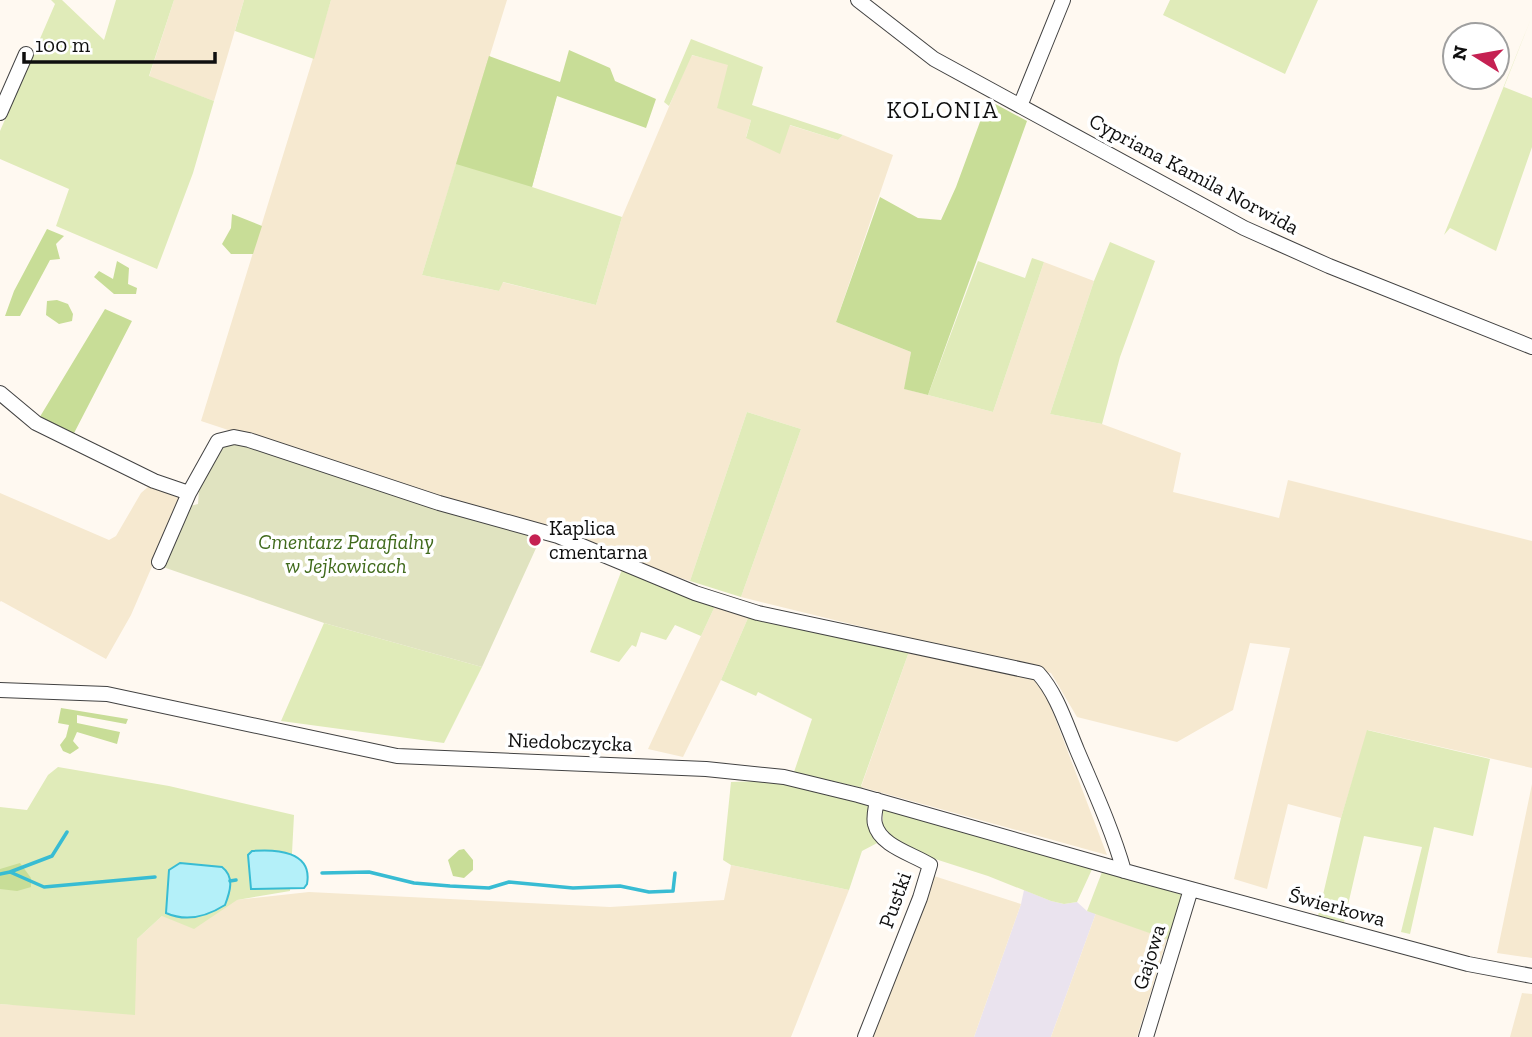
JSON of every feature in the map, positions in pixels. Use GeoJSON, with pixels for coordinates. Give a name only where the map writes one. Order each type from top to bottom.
{"type":"FeatureCollection","features":[{"type":"Feature","properties":{"kind":"street","name":"Cypriana Kamila Norwida"},"geometry":{"type":"LineString","coordinates":[[858,0],[934,59],[1244,228],[1329,266],[1532,347]]}},
{"type":"Feature","properties":{"kind":"street"},"geometry":{"type":"LineString","coordinates":[[1020,106],[1063,0]]}},
{"type":"Feature","properties":{"kind":"street"},"geometry":{"type":"LineString","coordinates":[[0,113],[26,54]]}},
{"type":"Feature","properties":{"kind":"street"},"geometry":{"type":"LineString","coordinates":[[0,393],[36,423],[154,481],[189,493]]}},
{"type":"Feature","properties":{"kind":"street"},"geometry":{"type":"LineString","coordinates":[[159,562],[189,493],[218,441],[234,437],[439,503],[558,536],[695,593],[758,613],[1038,673],[1048,683],[1060,709],[1128,872]]}},
{"type":"Feature","properties":{"kind":"street","name":"Niedobczycka"},"geometry":{"type":"LineString","coordinates":[[0,690],[107,694],[397,756],[706,769],[784,777],[877,800],[1128,872]]}},
{"type":"Feature","properties":{"kind":"street","name":"Pustki"},"geometry":{"type":"LineString","coordinates":[[865,1037],[920,898],[930,865],[889,843],[880,833],[874,823],[877,800]]}},
{"type":"Feature","properties":{"kind":"street","name":"Świerkowa"},"geometry":{"type":"LineString","coordinates":[[1128,872],[1468,964],[1532,976]]}},
{"type":"Feature","properties":{"kind":"street","name":"Gajowa"},"geometry":{"type":"LineString","coordinates":[[1146,1037],[1191,889]]}},
{"type":"Feature","properties":{"kind":"shaded area"},"geometry":{"type":"Polygon","coordinates":[[[174,0],[244,0],[214,101],[149,77],[174,0]]]}},
{"type":"Feature","properties":{"kind":"shaded area"},"geometry":{"type":"Polygon","coordinates":[[[331,0],[507,0],[422,275],[499,291],[502,282],[596,305],[622,217],[691,55],[728,64],[751,120],[746,137],[789,125],[838,140],[843,135],[893,155],[836,322],[911,352],[905,389],[993,412],[1044,262],[1094,281],[1050,414],[1102,424],[1181,453],[1173,492],[1279,518],[1288,480],[1532,541],[1532,768],[1368,730],[1341,818],[1288,804],[1267,889],[1234,879],[1290,648],[1250,643],[1233,710],[1177,742],[1077,717],[1051,673],[741,597],[801,429],[747,412],[690,581],[201,421],[331,0]]]}},
{"type":"Feature","properties":{"kind":"shaded area"},"geometry":{"type":"Polygon","coordinates":[[[149,486],[182,497],[131,615],[106,659],[0,602],[0,493],[109,540],[116,536],[141,493],[149,486]]]}},
{"type":"Feature","properties":{"kind":"shaded area"},"geometry":{"type":"Polygon","coordinates":[[[715,606],[748,618],[721,680],[683,757],[648,749],[715,606]]]}},
{"type":"Feature","properties":{"kind":"shaded area"},"geometry":{"type":"Polygon","coordinates":[[[911,646],[1038,673],[1107,855],[861,787],[911,646]]]}},
{"type":"Feature","properties":{"kind":"shaded area"},"geometry":{"type":"Polygon","coordinates":[[[1532,784],[1532,958],[1497,953],[1532,784]]]}},
{"type":"Feature","properties":{"kind":"shaded area"},"geometry":{"type":"Polygon","coordinates":[[[731,865],[849,890],[791,1037],[0,1037],[0,1004],[14,1005],[137,939],[162,916],[235,900],[309,892],[610,907],[724,900],[731,865]]]}},
{"type":"Feature","properties":{"kind":"shaded area"},"geometry":{"type":"Polygon","coordinates":[[[934,876],[1021,904],[974,1037],[871,1037],[934,876]]]}},
{"type":"Feature","properties":{"kind":"shaded area"},"geometry":{"type":"Polygon","coordinates":[[[1024,890],[1064,904],[1077,902],[1087,911],[1096,913],[1051,1037],[974,1037],[1021,904],[1024,890]]]}},
{"type":"Feature","properties":{"kind":"shaded area"},"geometry":{"type":"Polygon","coordinates":[[[1096,913],[1167,939],[1137,1037],[1051,1037],[1096,913]]]}},
{"type":"Feature","properties":{"kind":"shaded area"},"geometry":{"type":"Polygon","coordinates":[[[1522,993],[1532,994],[1532,1037],[1510,1037],[1522,993]]]}},
{"type":"Feature","properties":{"kind":"green space"},"geometry":{"type":"Polygon","coordinates":[[[51,0],[62,0],[104,40],[116,0],[174,0],[149,76],[214,101],[193,173],[157,269],[56,226],[69,189],[0,159],[0,131],[55,4],[51,0]]]}},
{"type":"Feature","properties":{"kind":"green space"},"geometry":{"type":"Polygon","coordinates":[[[244,0],[331,0],[314,59],[235,31],[244,0]]]}},
{"type":"Feature","properties":{"kind":"green space"},"geometry":{"type":"Polygon","coordinates":[[[1170,0],[1318,0],[1285,74],[1163,15],[1170,0]]]}},
{"type":"Feature","properties":{"kind":"green space"},"geometry":{"type":"Polygon","coordinates":[[[691,39],[763,67],[752,105],[843,135],[838,140],[790,125],[780,154],[746,138],[751,120],[717,108],[728,65],[692,55],[669,106],[664,102],[691,39]]]}},
{"type":"Feature","properties":{"kind":"green space"},"geometry":{"type":"Polygon","coordinates":[[[569,50],[610,68],[615,81],[656,99],[646,128],[557,96],[532,187],[456,164],[489,56],[560,82],[569,50]]]}},
{"type":"Feature","properties":{"kind":"green space"},"geometry":{"type":"Polygon","coordinates":[[[489,56],[557,95],[532,187],[622,217],[596,305],[503,282],[499,291],[422,275],[489,56]]]}},
{"type":"Feature","properties":{"kind":"green space"},"geometry":{"type":"Polygon","coordinates":[[[1511,90],[1532,98],[1532,147],[1496,251],[1450,228],[1444,235],[1502,91],[1511,90]]]}},
{"type":"Feature","properties":{"kind":"green space"},"geometry":{"type":"Polygon","coordinates":[[[988,100],[1027,121],[928,395],[904,389],[911,352],[836,322],[880,197],[918,218],[941,220],[988,100]]]}},
{"type":"Feature","properties":{"kind":"green space"},"geometry":{"type":"Polygon","coordinates":[[[232,214],[262,226],[253,254],[231,254],[222,244],[231,228],[232,214]]]}},
{"type":"Feature","properties":{"kind":"green space"},"geometry":{"type":"Polygon","coordinates":[[[47,229],[64,236],[56,244],[60,259],[50,260],[20,316],[5,316],[14,291],[47,229]]]}},
{"type":"Feature","properties":{"kind":"green space"},"geometry":{"type":"Polygon","coordinates":[[[1110,242],[1155,261],[1120,357],[1102,424],[1050,414],[1094,281],[1110,242]]]}},
{"type":"Feature","properties":{"kind":"green space"},"geometry":{"type":"Polygon","coordinates":[[[1032,258],[1044,262],[993,412],[928,395],[978,261],[1025,278],[1032,258]]]}},
{"type":"Feature","properties":{"kind":"green space"},"geometry":{"type":"Polygon","coordinates":[[[117,261],[129,268],[128,284],[137,288],[136,294],[114,294],[94,277],[99,271],[113,279],[117,261]]]}},
{"type":"Feature","properties":{"kind":"green space"},"geometry":{"type":"Polygon","coordinates":[[[57,300],[68,304],[73,314],[72,321],[59,324],[46,315],[47,301],[57,300]]]}},
{"type":"Feature","properties":{"kind":"green space"},"geometry":{"type":"Polygon","coordinates":[[[105,309],[132,321],[72,437],[38,420],[105,309]]]}},
{"type":"Feature","properties":{"kind":"green space"},"geometry":{"type":"Polygon","coordinates":[[[747,412],[801,429],[741,597],[690,581],[747,412]]]}},
{"type":"Feature","properties":{"kind":"green space","name":"Cmentarz Parafialny w Jejkowicach"},"geometry":{"type":"Polygon","coordinates":[[[241,442],[542,535],[482,667],[324,623],[163,567],[190,506],[198,504],[199,490],[212,463],[226,444],[241,442]]]}},
{"type":"Feature","properties":{"kind":"green space"},"geometry":{"type":"Polygon","coordinates":[[[623,567],[715,606],[701,636],[675,625],[666,640],[641,632],[636,647],[632,645],[619,662],[590,652],[623,567]]]}},
{"type":"Feature","properties":{"kind":"green space"},"geometry":{"type":"Polygon","coordinates":[[[752,615],[911,646],[861,786],[863,788],[794,772],[812,719],[758,692],[756,696],[721,680],[748,618],[752,615]]]}},
{"type":"Feature","properties":{"kind":"green space"},"geometry":{"type":"Polygon","coordinates":[[[324,623],[482,667],[444,743],[281,721],[324,623]]]}},
{"type":"Feature","properties":{"kind":"green space"},"geometry":{"type":"Polygon","coordinates":[[[61,708],[128,719],[126,724],[77,715],[77,723],[120,732],[117,744],[77,732],[73,741],[79,748],[70,754],[63,751],[60,745],[66,737],[69,725],[58,723],[61,708]]]}},
{"type":"Feature","properties":{"kind":"green space"},"geometry":{"type":"Polygon","coordinates":[[[1367,730],[1490,759],[1473,836],[1434,827],[1410,934],[1401,932],[1422,847],[1364,836],[1344,922],[1318,916],[1341,818],[1367,730]]]}},
{"type":"Feature","properties":{"kind":"green space"},"geometry":{"type":"Polygon","coordinates":[[[58,767],[169,786],[294,815],[290,891],[237,900],[194,929],[162,916],[137,939],[135,1015],[0,1004],[0,807],[27,810],[48,775],[58,767]]]}},
{"type":"Feature","properties":{"kind":"green space"},"geometry":{"type":"Polygon","coordinates":[[[762,781],[832,792],[871,803],[881,841],[862,851],[849,890],[731,865],[723,860],[731,782],[762,781]]]}},
{"type":"Feature","properties":{"kind":"green space"},"geometry":{"type":"Polygon","coordinates":[[[883,809],[1094,865],[1077,902],[1064,904],[1051,901],[988,876],[932,858],[894,838],[883,826],[883,809]]]}},
{"type":"Feature","properties":{"kind":"green space"},"geometry":{"type":"Polygon","coordinates":[[[464,849],[473,860],[473,870],[464,878],[453,876],[448,860],[464,849]]]}},
{"type":"Feature","properties":{"kind":"green space"},"geometry":{"type":"Polygon","coordinates":[[[20,863],[31,878],[31,887],[17,891],[0,889],[0,869],[20,863]]]}},
{"type":"Feature","properties":{"kind":"green space"},"geometry":{"type":"Polygon","coordinates":[[[1102,872],[1183,895],[1172,941],[1087,911],[1102,872]]]}},
{"type":"Feature","properties":{"kind":"water"},"geometry":{"type":"Polygon","coordinates":[[[252,851],[291,854],[304,865],[307,884],[304,888],[251,889],[248,855],[252,851]]]}},
{"type":"Feature","properties":{"kind":"water"},"geometry":{"type":"Polygon","coordinates":[[[180,863],[222,867],[230,880],[225,905],[196,917],[166,913],[169,870],[180,863]]]}},
{"type":"Feature","properties":{"kind":"waterway"},"geometry":{"type":"LineString","coordinates":[[10,872],[52,856],[67,832]]}},
{"type":"Feature","properties":{"kind":"waterway"},"geometry":{"type":"LineString","coordinates":[[0,874],[10,872],[44,887],[155,877]]}},
{"type":"Feature","properties":{"kind":"waterway"},"geometry":{"type":"LineString","coordinates":[[322,873],[369,872],[414,883],[450,886],[489,888],[509,882],[573,888],[620,886],[649,892],[673,891],[675,873]]}},
{"type":"Feature","properties":{"kind":"waterway"},"geometry":{"type":"LineString","coordinates":[[230,881],[236,880]]}},
{"type":"Feature","properties":{"kind":"place","name":"Kaplica cmentarna"},"geometry":{"type":"Point","coordinates":[535,540]}},
{"type":"Feature","properties":{"kind":"district","name":"KOLONIA"},"geometry":{"type":"Point","coordinates":[943,110]}}]}
